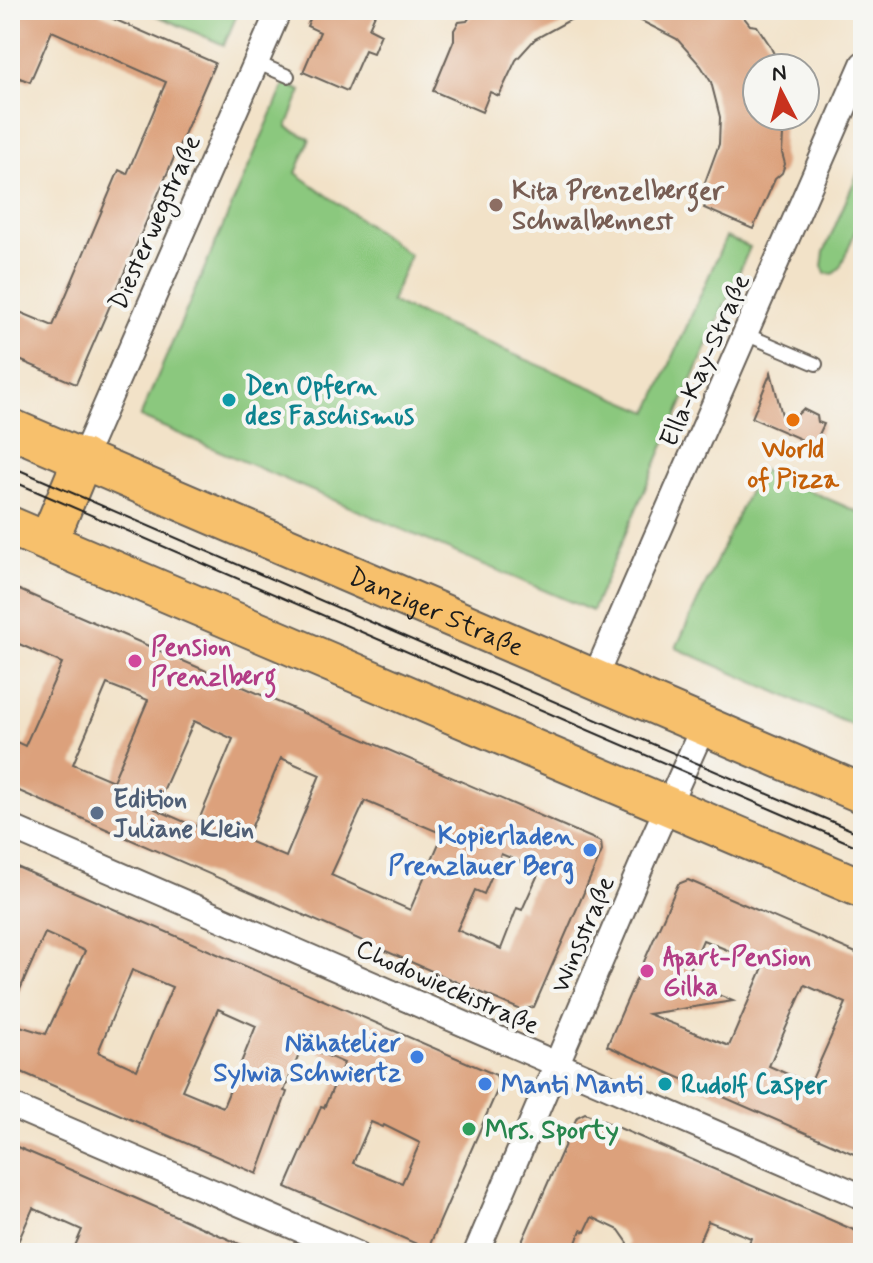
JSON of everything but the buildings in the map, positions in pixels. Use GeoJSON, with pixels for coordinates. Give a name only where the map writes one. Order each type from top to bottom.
{"type":"FeatureCollection","features":[{"type":"Feature","properties":{"kind":"main road","name":"Danziger Straße"},"geometry":{"type":"LineString","coordinates":[[10,428],[863,794]]}},
{"type":"Feature","properties":{"kind":"main road"},"geometry":{"type":"LineString","coordinates":[[48,542],[83,458]]}},
{"type":"Feature","properties":{"kind":"main road"},"geometry":{"type":"LineString","coordinates":[[10,526],[863,889]]}},
{"type":"Feature","properties":{"kind":"street","name":"Diesterwegstraße"},"geometry":{"type":"LineString","coordinates":[[83,458],[279,10]]}},
{"type":"Feature","properties":{"kind":"street","name":"Ella-Kay-Straße"},"geometry":{"type":"LineString","coordinates":[[595,677],[863,64]]}},
{"type":"Feature","properties":{"kind":"street","name":"Winsstraße"},"geometry":{"type":"LineString","coordinates":[[476,1253],[704,725]]}},
{"type":"Feature","properties":{"kind":"street","name":"Chodowieckistraße"},"geometry":{"type":"LineString","coordinates":[[10,827],[863,1197]]}},
{"type":"Feature","properties":{"kind":"street"},"geometry":{"type":"LineString","coordinates":[[10,1105],[355,1253]]}},
{"type":"Feature","properties":{"kind":"lane"},"geometry":{"type":"LineString","coordinates":[[255,62],[288,76]]}},
{"type":"Feature","properties":{"kind":"lane"},"geometry":{"type":"LineString","coordinates":[[745,334],[816,364]]}},
{"type":"Feature","properties":{"kind":"green space"},"geometry":{"type":"Polygon","coordinates":[[[144,10],[239,10],[224,45],[144,10]]]}},
{"type":"Feature","properties":{"kind":"green space"},"geometry":{"type":"Polygon","coordinates":[[[285,83],[301,91],[287,127],[310,139],[296,173],[410,255],[391,302],[649,412],[726,237],[750,247],[592,611],[140,417],[285,83]]]}},
{"type":"Feature","properties":{"kind":"green space"},"geometry":{"type":"Polygon","coordinates":[[[862,163],[863,213],[840,268],[833,274],[825,273],[822,266],[824,252],[862,163]]]}},
{"type":"Feature","properties":{"kind":"green space"},"geometry":{"type":"Polygon","coordinates":[[[759,469],[863,514],[863,730],[676,648],[759,469]]]}},
{"type":"Feature","properties":{"kind":"tram line"},"geometry":{"type":"LineString","coordinates":[[10,466],[863,835]]}},
{"type":"Feature","properties":{"kind":"tram line"},"geometry":{"type":"LineString","coordinates":[[10,480],[863,849]]}},
{"type":"Feature","properties":{"kind":"place","name":"Kita Prenzelberger Schwalbennest"},"geometry":{"type":"Point","coordinates":[496,205]}},
{"type":"Feature","properties":{"kind":"place","name":"Den Opfern des Faschismus"},"geometry":{"type":"Point","coordinates":[229,400]}},
{"type":"Feature","properties":{"kind":"place","name":"World of Pizza"},"geometry":{"type":"Point","coordinates":[793,420]}},
{"type":"Feature","properties":{"kind":"place","name":"Pension Prenzlberg"},"geometry":{"type":"Point","coordinates":[135,661]}},
{"type":"Feature","properties":{"kind":"place","name":"Edition Juliane Klein"},"geometry":{"type":"Point","coordinates":[97,813]}},
{"type":"Feature","properties":{"kind":"place","name":"Kopierladen Prenzlauer Berg"},"geometry":{"type":"Point","coordinates":[590,850]}},
{"type":"Feature","properties":{"kind":"place","name":"Apart-Pension Gilka"},"geometry":{"type":"Point","coordinates":[647,971]}},
{"type":"Feature","properties":{"kind":"place","name":"Nähatelier Sylwia Schwiertz"},"geometry":{"type":"Point","coordinates":[417,1057]}},
{"type":"Feature","properties":{"kind":"place","name":"Manti Manti"},"geometry":{"type":"Point","coordinates":[485,1084]}},
{"type":"Feature","properties":{"kind":"place","name":"Rudolf Casper"},"geometry":{"type":"Point","coordinates":[665,1084]}},
{"type":"Feature","properties":{"kind":"place","name":"Mrs. Sporty"},"geometry":{"type":"Point","coordinates":[469,1129]}}]}
